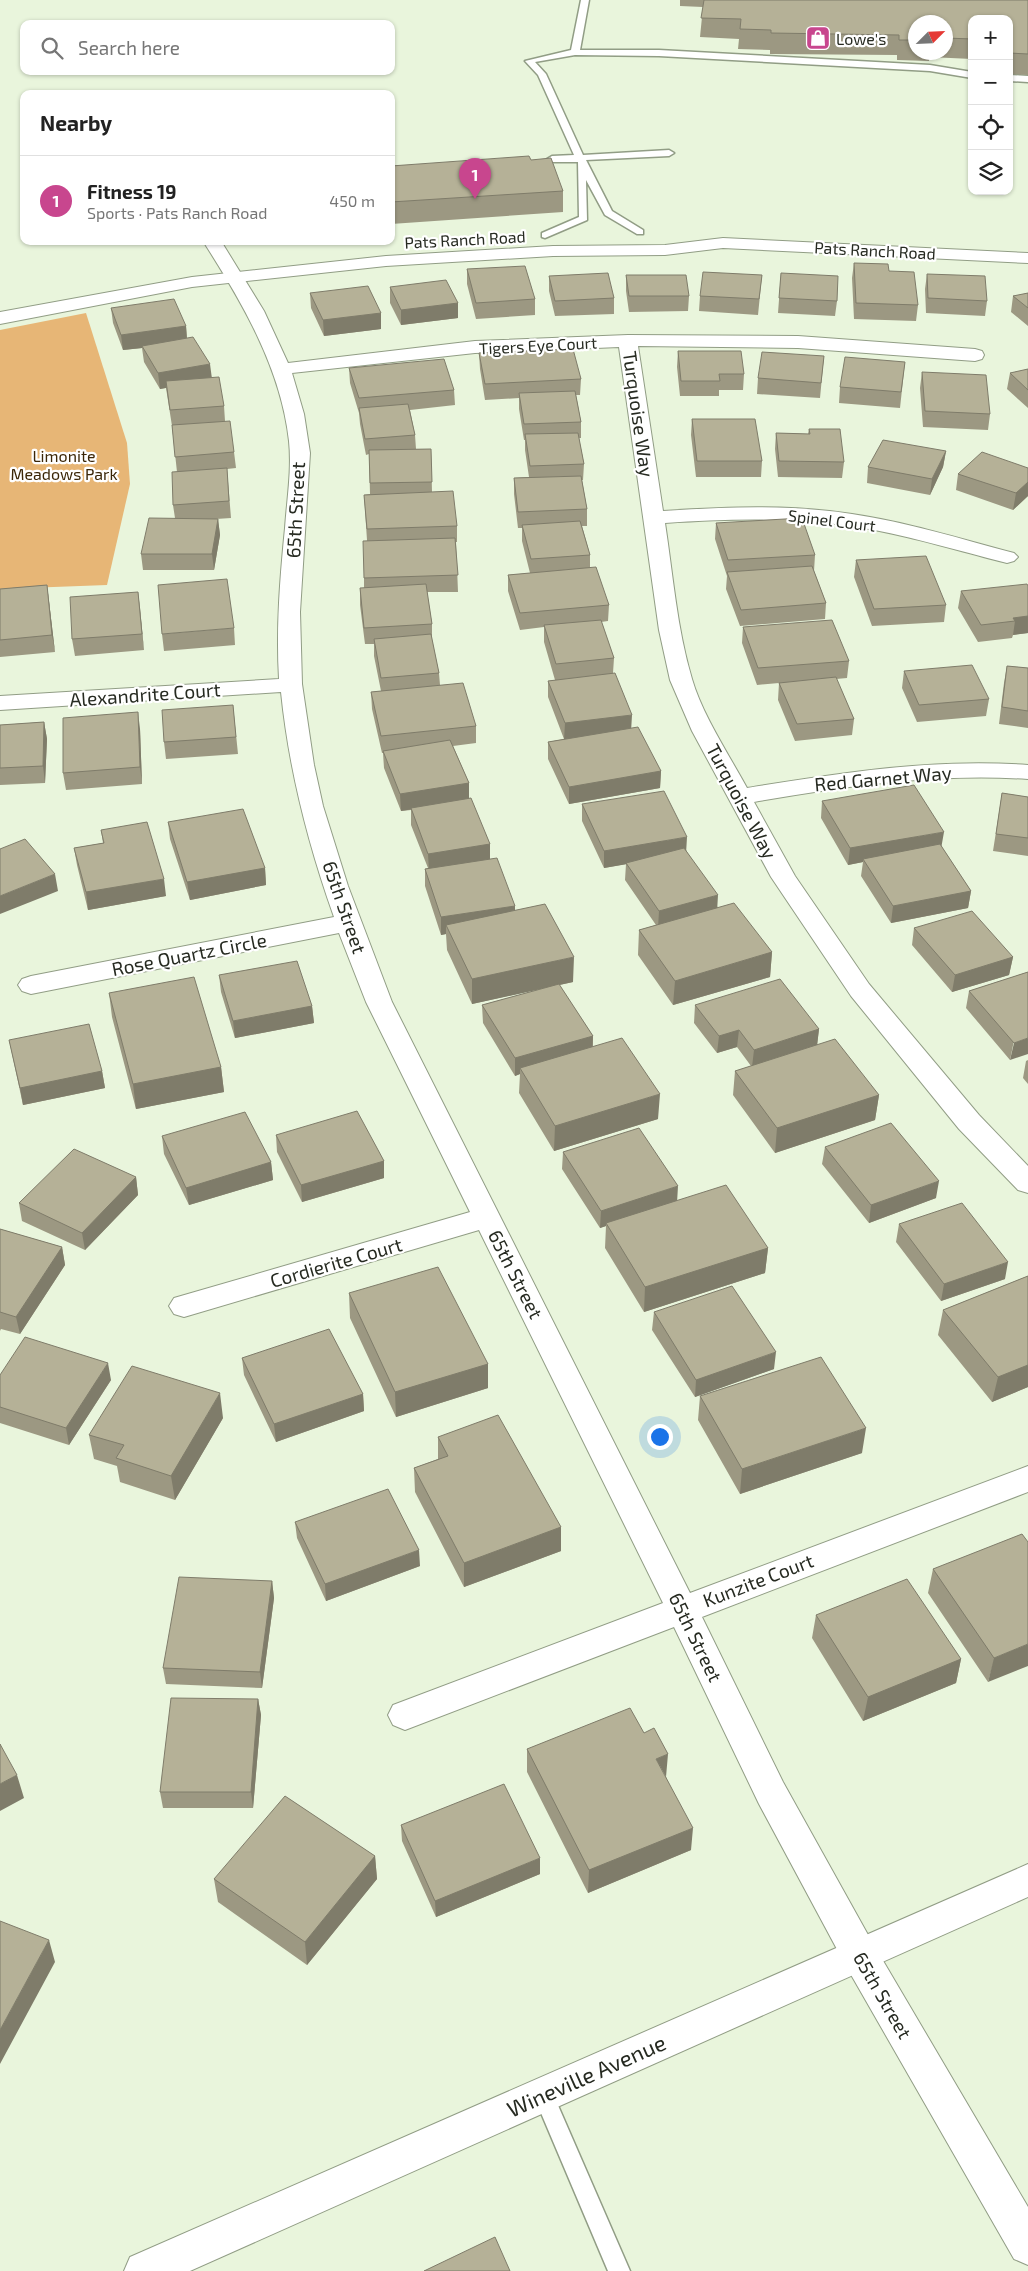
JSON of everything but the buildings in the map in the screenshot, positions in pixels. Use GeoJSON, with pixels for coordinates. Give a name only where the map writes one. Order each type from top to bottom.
{"type":"FeatureCollection","features":[{"type":"Feature","properties":{"kind":"street","name":"Pats Ranch Road"},"geometry":{"type":"LineString","coordinates":[[612,233],[665,232],[723,243],[1028,258]]}},
{"type":"Feature","properties":{"kind":"street","name":"Pats Ranch Road"},"geometry":{"type":"LineString","coordinates":[[456,240],[593,234]]}},
{"type":"Feature","properties":{"kind":"street","name":"Pats Ranch Road"},"geometry":{"type":"LineString","coordinates":[[65,288],[231,269],[553,252],[665,250],[723,243]]}},
{"type":"Feature","properties":{"kind":"street","name":"65th Street"},"geometry":{"type":"LineString","coordinates":[[215,245],[231,269],[281,369],[294,414],[299,442],[298,489],[288,622],[291,685],[299,754],[348,923],[379,1002],[488,1217],[771,1793],[859,1954],[1028,2245]]}},
{"type":"Feature","properties":{"kind":"street","name":"Pats Ranch Road"},"geometry":{"type":"LineString","coordinates":[[315,251],[378,245]]}},
{"type":"Feature","properties":{"kind":"street","name":"Pats Ranch Road"},"geometry":{"type":"LineString","coordinates":[[0,318],[192,282],[278,255]]}},
{"type":"Feature","properties":{"kind":"street","name":"Tigers Eye Court"},"geometry":{"type":"LineString","coordinates":[[281,369],[475,347],[628,341],[722,340],[798,342],[975,355]]}},
{"type":"Feature","properties":{"kind":"street","name":"Turquoise Way"},"geometry":{"type":"LineString","coordinates":[[628,341],[670,630],[681,680],[704,731],[783,878],[860,990],[969,1122],[1028,1182]]}},
{"type":"Feature","properties":{"kind":"street","name":"Spinel Court"},"geometry":{"type":"LineString","coordinates":[[654,518],[735,513],[782,513],[830,517],[895,528],[1007,557]]}},
{"type":"Feature","properties":{"kind":"street","name":"Alexandrite Court"},"geometry":{"type":"LineString","coordinates":[[0,703],[291,685]]}},
{"type":"Feature","properties":{"kind":"street","name":"Red Garnet Way"},"geometry":{"type":"LineString","coordinates":[[739,797],[892,774],[1001,769],[1028,772]]}},
{"type":"Feature","properties":{"kind":"street","name":"Rose Quartz Circle"},"geometry":{"type":"LineString","coordinates":[[31,984],[348,923]]}},
{"type":"Feature","properties":{"kind":"street","name":"Cordierite Court"},"geometry":{"type":"LineString","coordinates":[[184,1306],[488,1217]]}},
{"type":"Feature","properties":{"kind":"street","name":"Kunzite Court"},"geometry":{"type":"LineString","coordinates":[[405,1715],[1028,1479]]}},
{"type":"Feature","properties":{"kind":"street","name":"Wineville Avenue"},"geometry":{"type":"LineString","coordinates":[[144,2271],[1028,1880]]}},
{"type":"Feature","properties":{"kind":"lane"},"geometry":{"type":"LineString","coordinates":[[575,52],[585,0]]}},
{"type":"Feature","properties":{"kind":"lane"},"geometry":{"type":"LineString","coordinates":[[640,232],[608,213],[542,74],[529,61],[575,52],[659,53],[901,67],[968,75]]}},
{"type":"Feature","properties":{"kind":"lane"},"geometry":{"type":"LineString","coordinates":[[1013,78],[1028,79]]}},
{"type":"Feature","properties":{"kind":"lane"},"geometry":{"type":"LineString","coordinates":[[552,159],[669,153]]}},
{"type":"Feature","properties":{"kind":"lane"},"geometry":{"type":"LineString","coordinates":[[545,235],[584,218],[581,157]]}},
{"type":"Feature","properties":{"kind":"lane"},"geometry":{"type":"LineString","coordinates":[[543,2094],[619,2271]]}},
{"type":"Feature","properties":{"kind":"green space","name":"Limonite Meadows Park"},"geometry":{"type":"Polygon","coordinates":[[[86,313],[127,443],[130,484],[107,585],[0,589],[0,330],[86,313]]]}},
{"type":"Feature","properties":{"kind":"place","name":"Lowe's"},"geometry":{"type":"Point","coordinates":[818,38]}},
{"type":"Feature","properties":{"kind":"place","name":"Fitness 19"},"geometry":{"type":"Point","coordinates":[475,199]}}]}
